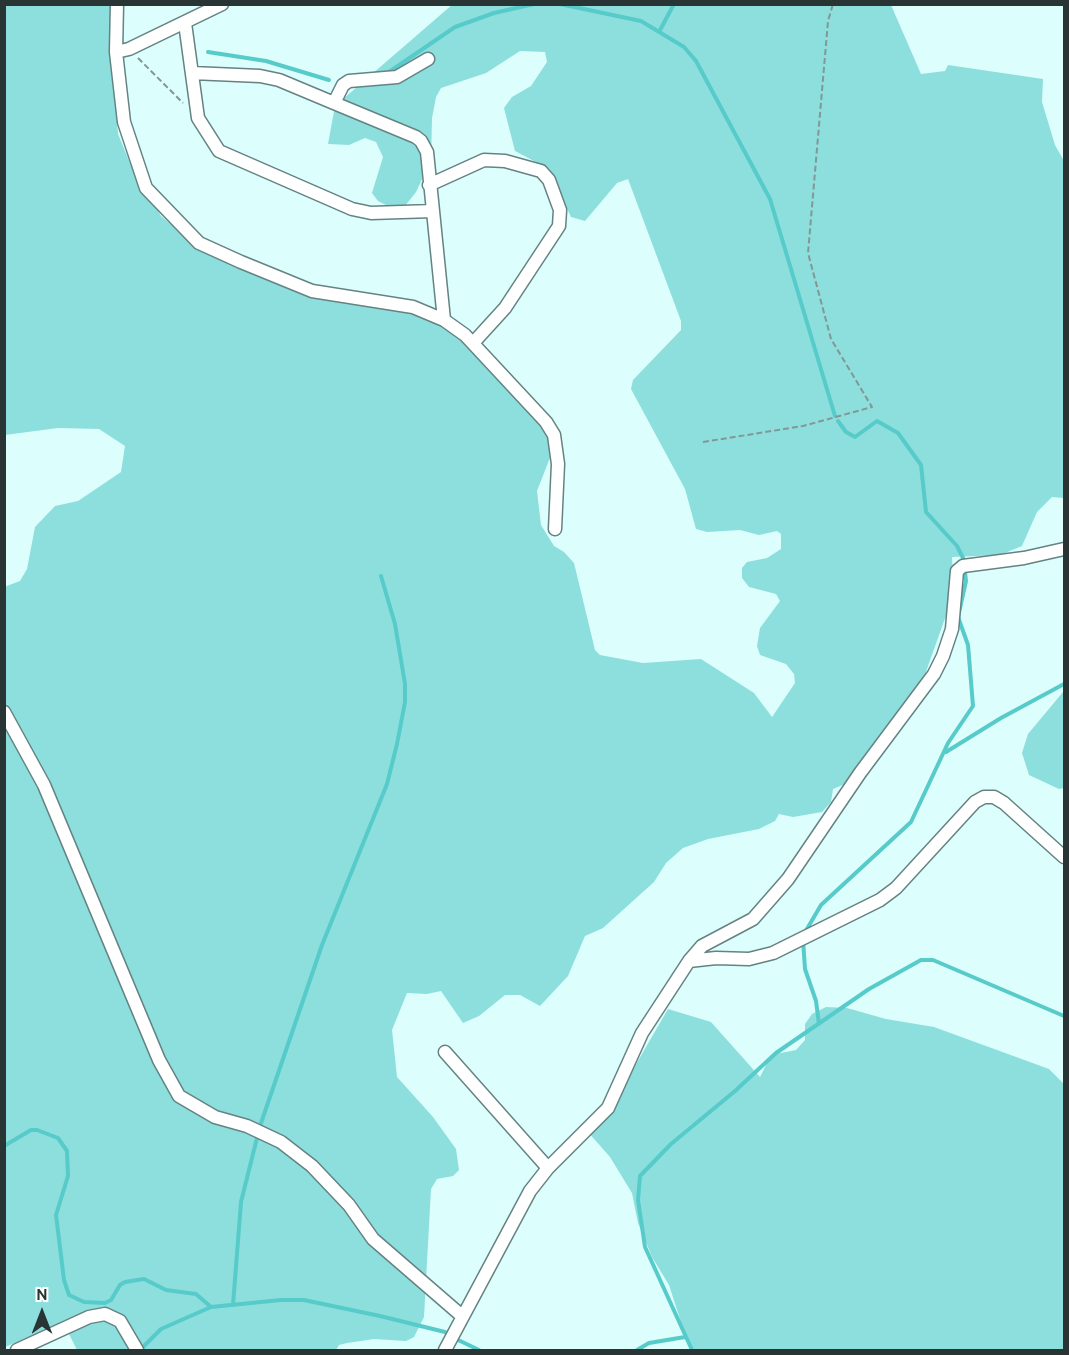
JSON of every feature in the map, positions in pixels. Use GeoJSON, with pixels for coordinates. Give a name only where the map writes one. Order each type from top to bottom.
{"type":"FeatureCollection","features":[{"type":"Feature","properties":{"kind":"street"},"geometry":{"type":"LineString","coordinates":[[117,4],[116,51],[124,122],[146,188],[199,243],[312,291],[347,298],[398,303],[444,320],[474,342],[546,422],[554,435],[558,464],[555,529]]}},
{"type":"Feature","properties":{"kind":"street"},"geometry":{"type":"LineString","coordinates":[[116,51],[129,49],[222,4]]}},
{"type":"Feature","properties":{"kind":"street"},"geometry":{"type":"LineString","coordinates":[[186,23],[198,118],[213,144],[225,155],[352,209],[387,214],[433,211]]}},
{"type":"Feature","properties":{"kind":"street"},"geometry":{"type":"LineString","coordinates":[[334,103],[343,86],[349,81],[397,77],[428,59]]}},
{"type":"Feature","properties":{"kind":"street"},"geometry":{"type":"LineString","coordinates":[[192,73],[260,76],[279,80],[421,141],[427,152],[444,320]]}},
{"type":"Feature","properties":{"kind":"street"},"geometry":{"type":"LineString","coordinates":[[429,185],[476,163],[504,161],[541,171],[549,180],[560,210],[559,226],[505,308],[474,342]]}},
{"type":"Feature","properties":{"kind":"street"},"geometry":{"type":"LineString","coordinates":[[445,1350],[462,1316],[494,1263],[518,1211],[548,1168],[608,1108],[642,1033],[689,961],[702,946],[753,919],[788,879],[860,773],[934,674],[952,629],[955,575],[960,568],[1065,549]]}},
{"type":"Feature","properties":{"kind":"street"},"geometry":{"type":"LineString","coordinates":[[4,712],[44,785],[159,1060],[179,1096],[196,1109],[247,1126],[281,1142],[312,1166],[349,1205],[373,1239],[462,1316]]}},
{"type":"Feature","properties":{"kind":"street"},"geometry":{"type":"LineString","coordinates":[[689,961],[749,958],[773,953],[880,900],[896,888],[975,802],[984,797],[994,797],[1004,802],[1065,857]]}},
{"type":"Feature","properties":{"kind":"street"},"geometry":{"type":"LineString","coordinates":[[444,1052],[548,1168]]}},
{"type":"Feature","properties":{"kind":"street"},"geometry":{"type":"LineString","coordinates":[[17,1350],[88,1317],[105,1314],[120,1321],[137,1350]]}},
{"type":"Feature","properties":{"kind":"path"},"geometry":{"type":"LineString","coordinates":[[703,442],[803,426],[872,407],[831,339],[808,253],[828,21],[833,4]]}},
{"type":"Feature","properties":{"kind":"path"},"geometry":{"type":"LineString","coordinates":[[129,49],[198,118]]}},
{"type":"Feature","properties":{"kind":"shaded area"},"geometry":{"type":"Polygon","coordinates":[[[453,4],[891,5],[921,74],[945,71],[948,65],[1043,79],[1042,102],[1055,145],[1064,161],[1064,498],[1052,497],[1037,512],[1022,546],[1000,555],[952,557],[953,577],[948,610],[923,680],[845,784],[833,789],[831,802],[822,812],[793,817],[779,814],[775,821],[759,829],[708,839],[683,848],[666,863],[654,882],[603,928],[585,936],[568,976],[540,1006],[520,995],[505,995],[479,1016],[463,1023],[441,991],[427,994],[407,993],[392,1030],[397,1077],[433,1117],[456,1149],[459,1170],[453,1176],[437,1179],[431,1189],[424,1317],[414,1337],[406,1341],[374,1339],[347,1343],[339,1345],[336,1350],[77,1350],[63,1322],[5,1347],[4,587],[20,581],[27,569],[35,527],[55,506],[78,501],[121,472],[125,446],[99,429],[58,428],[5,435],[5,5],[113,5],[113,68],[118,134],[132,168],[161,216],[199,248],[314,294],[414,311],[452,330],[548,429],[551,455],[537,491],[541,525],[554,546],[564,552],[574,563],[595,650],[600,655],[643,663],[701,659],[754,693],[772,717],[795,683],[794,674],[786,664],[760,655],[757,646],[760,628],[780,601],[776,594],[749,587],[742,578],[742,568],[747,562],[767,558],[781,549],[781,534],[777,531],[759,535],[740,530],[707,532],[696,529],[685,489],[631,389],[633,380],[681,330],[681,321],[628,179],[617,183],[585,221],[571,217],[549,169],[515,151],[504,108],[512,97],[531,86],[547,62],[545,52],[520,51],[486,73],[441,88],[436,97],[432,118],[431,160],[416,192],[405,206],[388,206],[378,201],[372,193],[383,157],[376,142],[365,138],[349,145],[328,144],[335,106],[453,4]]]}},
{"type":"Feature","properties":{"kind":"shaded area"},"geometry":{"type":"Polygon","coordinates":[[[1064,661],[1064,788],[1059,789],[1029,775],[1022,753],[1028,734],[1063,692],[1064,661]]]}},
{"type":"Feature","properties":{"kind":"shaded area"},"geometry":{"type":"Polygon","coordinates":[[[826,1007],[847,1008],[886,1019],[934,1027],[1049,1069],[1064,1084],[1064,1350],[690,1350],[669,1285],[652,1257],[638,1223],[632,1193],[610,1157],[588,1132],[613,1104],[668,1009],[711,1022],[760,1077],[771,1055],[796,1050],[805,1040],[805,1024],[812,1014],[826,1007]]]}},
{"type":"Feature","properties":{"kind":"waterway"},"geometry":{"type":"LineString","coordinates":[[389,72],[455,27],[494,13],[534,4]]}},
{"type":"Feature","properties":{"kind":"waterway"},"geometry":{"type":"LineString","coordinates":[[560,4],[641,21],[684,47],[696,61],[770,199],[835,416]]}},
{"type":"Feature","properties":{"kind":"waterway"},"geometry":{"type":"LineString","coordinates":[[659,32],[674,4]]}},
{"type":"Feature","properties":{"kind":"waterway"},"geometry":{"type":"LineString","coordinates":[[208,52],[266,61],[329,80]]}},
{"type":"Feature","properties":{"kind":"waterway"},"geometry":{"type":"LineString","coordinates":[[838,421],[846,432],[855,437],[877,421],[898,433],[921,465],[926,512],[957,546],[965,562]]}},
{"type":"Feature","properties":{"kind":"waterway"},"geometry":{"type":"LineString","coordinates":[[804,934],[821,905],[911,822],[948,743],[973,706],[968,645],[958,617],[966,581],[965,572]]}},
{"type":"Feature","properties":{"kind":"waterway"},"geometry":{"type":"LineString","coordinates":[[260,1126],[322,945],[387,784],[397,744],[405,702],[405,684],[395,624],[381,576]]}},
{"type":"Feature","properties":{"kind":"waterway"},"geometry":{"type":"LineString","coordinates":[[946,752],[1001,718],[1064,684]]}},
{"type":"Feature","properties":{"kind":"waterway"},"geometry":{"type":"LineString","coordinates":[[803,940],[805,969],[816,1001],[819,1024]]}},
{"type":"Feature","properties":{"kind":"waterway"},"geometry":{"type":"LineString","coordinates":[[692,1350],[645,1247],[638,1200],[640,1176],[671,1144],[735,1091],[776,1053],[869,989],[921,960],[933,960],[1064,1016]]}},
{"type":"Feature","properties":{"kind":"waterway"},"geometry":{"type":"LineString","coordinates":[[4,1146],[31,1130],[37,1130],[58,1138],[67,1151],[68,1176],[56,1215],[64,1280],[69,1295],[84,1302],[105,1303],[111,1300],[120,1285],[144,1279],[166,1290],[196,1294],[211,1307]]}},
{"type":"Feature","properties":{"kind":"waterway"},"geometry":{"type":"LineString","coordinates":[[233,1305],[241,1202],[258,1134]]}},
{"type":"Feature","properties":{"kind":"waterway"},"geometry":{"type":"LineString","coordinates":[[142,1348],[161,1329],[211,1307],[281,1300],[304,1300],[445,1332]]}},
{"type":"Feature","properties":{"kind":"waterway"},"geometry":{"type":"LineString","coordinates":[[637,1350],[649,1343],[685,1337]]}},
{"type":"Feature","properties":{"kind":"waterway"},"geometry":{"type":"LineString","coordinates":[[454,1338],[479,1350]]}}]}
